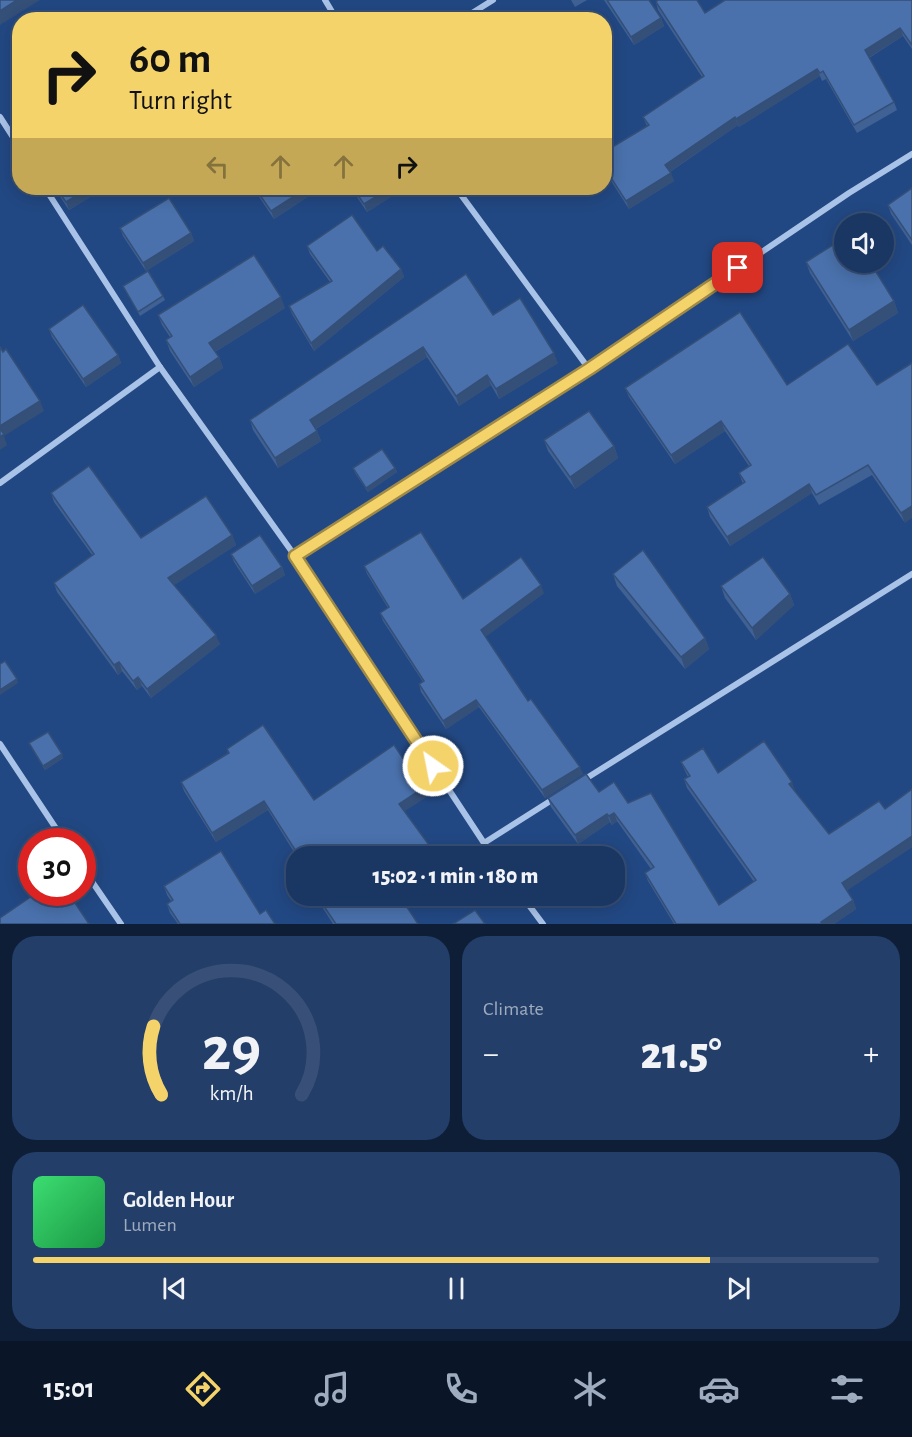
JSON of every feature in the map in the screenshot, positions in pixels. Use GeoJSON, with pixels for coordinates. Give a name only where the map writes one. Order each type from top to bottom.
{"type":"FeatureCollection","features":[{"type":"Feature","properties":{"kind":"street"},"geometry":{"type":"LineString","coordinates":[[474,12],[493,0]]}},
{"type":"Feature","properties":{"kind":"street"},"geometry":{"type":"LineString","coordinates":[[0,117],[12,136]]}},
{"type":"Feature","properties":{"kind":"street"},"geometry":{"type":"LineString","coordinates":[[295,556],[589,369],[912,153]]}},
{"type":"Feature","properties":{"kind":"street"},"geometry":{"type":"LineString","coordinates":[[49,195],[160,367],[295,556],[486,846]]}},
{"type":"Feature","properties":{"kind":"street"},"geometry":{"type":"LineString","coordinates":[[461,195],[589,369]]}},
{"type":"Feature","properties":{"kind":"street"},"geometry":{"type":"LineString","coordinates":[[0,483],[160,367]]}},
{"type":"Feature","properties":{"kind":"street"},"geometry":{"type":"LineString","coordinates":[[573,787],[912,574]]}},
{"type":"Feature","properties":{"kind":"street"},"geometry":{"type":"LineString","coordinates":[[0,744],[56,828]]}},
{"type":"Feature","properties":{"kind":"street"},"geometry":{"type":"LineString","coordinates":[[484,843],[563,793]]}},
{"type":"Feature","properties":{"kind":"street"},"geometry":{"type":"LineString","coordinates":[[96,887],[121,924]]}},
{"type":"Feature","properties":{"kind":"street"},"geometry":{"type":"LineString","coordinates":[[530,906],[543,924]]}},
{"type":"Feature","properties":{"kind":"building"},"geometry":{"type":"Polygon","coordinates":[[[0,0],[17,0],[0,11],[0,0]]]}},
{"type":"Feature","properties":{"kind":"building"},"geometry":{"type":"Polygon","coordinates":[[[607,0],[649,0],[661,18],[631,37],[607,0]]]}},
{"type":"Feature","properties":{"kind":"building"},"geometry":{"type":"Polygon","coordinates":[[[658,0],[697,0],[705,13],[725,0],[912,0],[912,45],[900,28],[865,50],[894,102],[854,125],[823,71],[820,73],[817,69],[736,119],[735,117],[665,165],[671,173],[626,201],[612,179],[612,147],[649,125],[643,117],[704,76],[656,2],[658,0]]]}},
{"type":"Feature","properties":{"kind":"building"},"geometry":{"type":"Polygon","coordinates":[[[912,188],[912,240],[894,213],[888,205],[912,188]]]}},
{"type":"Feature","properties":{"kind":"building"},"geometry":{"type":"Polygon","coordinates":[[[61,195],[78,195],[66,202],[61,195]]]}},
{"type":"Feature","properties":{"kind":"building"},"geometry":{"type":"Polygon","coordinates":[[[260,195],[296,195],[271,211],[260,195]]]}},
{"type":"Feature","properties":{"kind":"building"},"geometry":{"type":"Polygon","coordinates":[[[358,195],[379,195],[364,204],[358,195]]]}},
{"type":"Feature","properties":{"kind":"building"},"geometry":{"type":"Polygon","coordinates":[[[169,198],[191,233],[143,263],[120,228],[169,198]]]}},
{"type":"Feature","properties":{"kind":"building"},"geometry":{"type":"Polygon","coordinates":[[[352,215],[377,251],[383,246],[401,269],[311,343],[289,306],[332,281],[307,246],[352,215]]]}},
{"type":"Feature","properties":{"kind":"building"},"geometry":{"type":"Polygon","coordinates":[[[834,244],[834,273],[877,273],[894,301],[849,330],[806,262],[834,244]]]}},
{"type":"Feature","properties":{"kind":"building"},"geometry":{"type":"Polygon","coordinates":[[[254,255],[281,297],[209,343],[219,357],[190,377],[166,340],[172,336],[158,315],[254,255]]]}},
{"type":"Feature","properties":{"kind":"building"},"geometry":{"type":"Polygon","coordinates":[[[148,271],[163,296],[138,312],[123,286],[148,271]]]}},
{"type":"Feature","properties":{"kind":"building"},"geometry":{"type":"Polygon","coordinates":[[[466,274],[493,315],[520,298],[554,353],[496,389],[487,375],[456,396],[423,347],[310,420],[317,431],[275,458],[250,420],[466,274]]]}},
{"type":"Feature","properties":{"kind":"building"},"geometry":{"type":"Polygon","coordinates":[[[83,305],[118,355],[83,379],[49,329],[83,305]]]}},
{"type":"Feature","properties":{"kind":"building"},"geometry":{"type":"Polygon","coordinates":[[[740,312],[787,385],[848,344],[877,385],[912,363],[912,506],[901,513],[868,465],[816,495],[809,484],[727,537],[707,507],[745,482],[739,473],[751,465],[721,421],[671,455],[625,388],[740,312]]]}},
{"type":"Feature","properties":{"kind":"building"},"geometry":{"type":"Polygon","coordinates":[[[0,347],[3,352],[6,349],[40,401],[0,426],[0,347]]]}},
{"type":"Feature","properties":{"kind":"building"},"geometry":{"type":"Polygon","coordinates":[[[589,411],[614,446],[570,477],[544,440],[589,411]]]}},
{"type":"Feature","properties":{"kind":"building"},"geometry":{"type":"Polygon","coordinates":[[[382,449],[395,468],[366,488],[353,468],[382,449]]]}},
{"type":"Feature","properties":{"kind":"building"},"geometry":{"type":"Polygon","coordinates":[[[89,466],[141,538],[206,496],[232,535],[168,578],[216,635],[147,689],[138,677],[133,681],[119,662],[114,665],[54,583],[94,554],[51,493],[89,466]]]}},
{"type":"Feature","properties":{"kind":"building"},"geometry":{"type":"Polygon","coordinates":[[[421,532],[463,599],[521,557],[541,585],[481,630],[528,701],[531,699],[580,767],[542,790],[476,700],[443,721],[419,684],[424,681],[380,613],[389,607],[364,566],[421,532]]]}},
{"type":"Feature","properties":{"kind":"building"},"geometry":{"type":"Polygon","coordinates":[[[260,535],[282,567],[252,586],[231,554],[260,535]]]}},
{"type":"Feature","properties":{"kind":"building"},"geometry":{"type":"Polygon","coordinates":[[[643,550],[705,638],[681,657],[613,574],[643,550]]]}},
{"type":"Feature","properties":{"kind":"building"},"geometry":{"type":"Polygon","coordinates":[[[763,557],[790,594],[752,628],[721,586],[763,557]]]}},
{"type":"Feature","properties":{"kind":"building"},"geometry":{"type":"Polygon","coordinates":[[[5,661],[17,679],[0,690],[0,664],[5,661]]]}},
{"type":"Feature","properties":{"kind":"building"},"geometry":{"type":"Polygon","coordinates":[[[263,725],[314,800],[394,745],[423,788],[399,804],[430,846],[293,846],[264,801],[212,833],[181,782],[229,753],[227,749],[263,725]]]}},
{"type":"Feature","properties":{"kind":"building"},"geometry":{"type":"Polygon","coordinates":[[[48,732],[62,754],[43,766],[29,743],[48,732]]]}},
{"type":"Feature","properties":{"kind":"building"},"geometry":{"type":"Polygon","coordinates":[[[764,741],[792,782],[789,784],[829,834],[879,801],[885,809],[912,789],[912,836],[842,883],[853,900],[821,922],[823,924],[676,924],[645,873],[654,867],[614,813],[609,816],[607,814],[575,835],[548,798],[586,774],[599,792],[614,782],[628,803],[651,793],[719,905],[756,880],[684,779],[690,776],[681,762],[703,748],[718,773],[764,741]]]}},
{"type":"Feature","properties":{"kind":"building"},"geometry":{"type":"Polygon","coordinates":[[[221,851],[260,914],[266,910],[275,924],[180,924],[167,904],[173,900],[164,886],[221,851]]]}},
{"type":"Feature","properties":{"kind":"building"},"geometry":{"type":"Polygon","coordinates":[[[18,906],[77,906],[89,924],[0,924],[0,918],[18,906]]]}},
{"type":"Feature","properties":{"kind":"building"},"geometry":{"type":"Polygon","coordinates":[[[324,906],[406,906],[418,924],[336,924],[324,906]]]}},
{"type":"Feature","properties":{"kind":"building"},"geometry":{"type":"Polygon","coordinates":[[[475,910],[485,924],[453,924],[475,910]]]}},
{"type":"Feature","properties":{"kind":"route"},"geometry":{"type":"LineString","coordinates":[[433,766],[295,556],[589,369],[738,268]]}}]}
